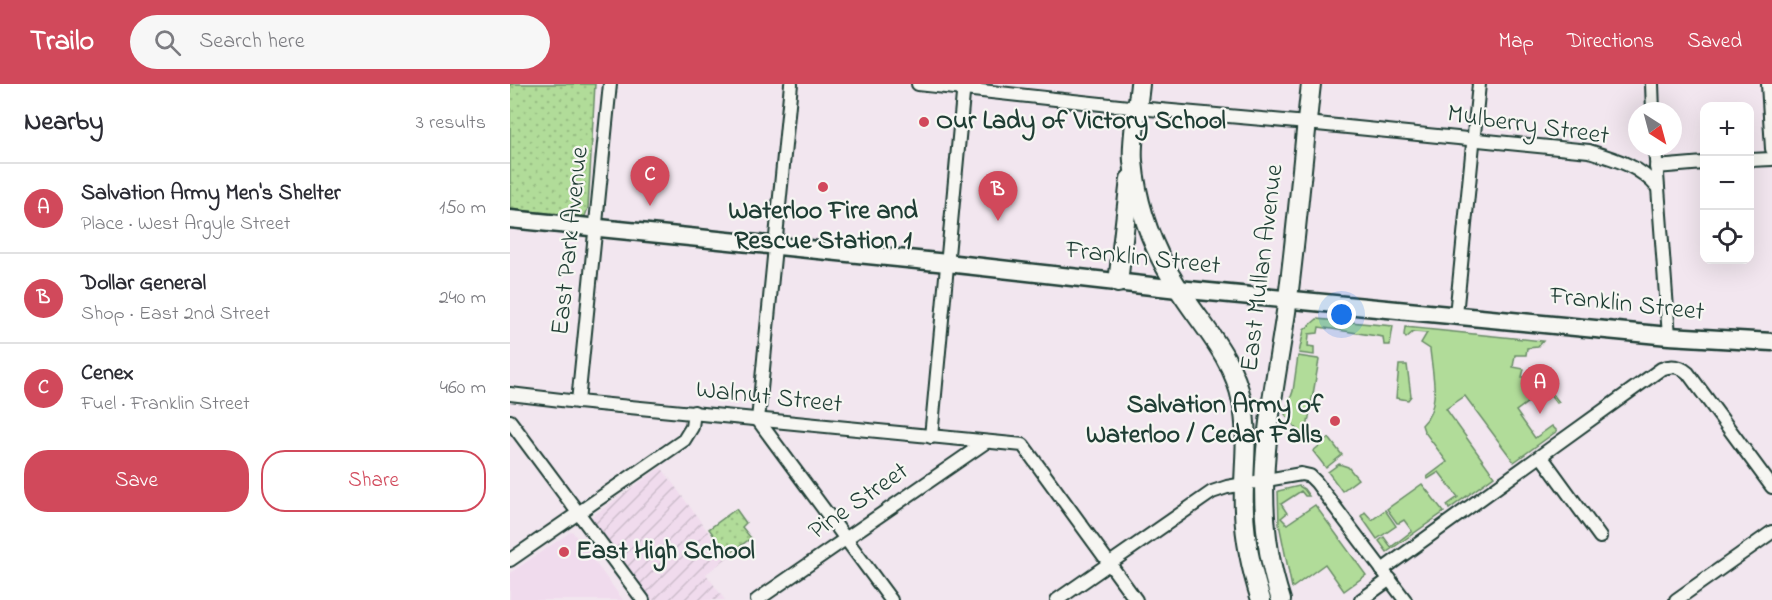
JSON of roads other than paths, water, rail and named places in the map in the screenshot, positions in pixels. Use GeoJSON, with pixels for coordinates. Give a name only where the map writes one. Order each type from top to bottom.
{"type":"FeatureCollection","features":[{"type":"Feature","properties":{"kind":"highway"},"geometry":{"type":"LineString","coordinates":[[1118,283],[1140,84]]}},
{"type":"Feature","properties":{"kind":"highway","name":"East Mullan Avenue"},"geometry":{"type":"LineString","coordinates":[[1281,600],[1268,550],[1264,516],[1264,480],[1268,423],[1288,299],[1311,84]]}},
{"type":"Feature","properties":{"kind":"highway"},"geometry":{"type":"LineString","coordinates":[[1133,159],[1145,220],[1154,244],[1178,289],[1211,333],[1234,371],[1245,417],[1246,533],[1261,600]]}},
{"type":"Feature","properties":{"kind":"main road","name":"Franklin Street"},"geometry":{"type":"LineString","coordinates":[[510,219],[1178,289],[1669,336],[1772,342]]}},
{"type":"Feature","properties":{"kind":"street","name":"East Park Avenue"},"geometry":{"type":"LineString","coordinates":[[578,402],[610,84]]}},
{"type":"Feature","properties":{"kind":"street"},"geometry":{"type":"LineString","coordinates":[[791,84],[758,420],[891,600]]}},
{"type":"Feature","properties":{"kind":"street","name":"Mulberry Street"},"geometry":{"type":"LineString","coordinates":[[918,84],[964,86],[1138,108],[1589,151],[1631,166],[1647,175],[1658,188]]}},
{"type":"Feature","properties":{"kind":"street"},"geometry":{"type":"LineString","coordinates":[[1456,315],[1479,84]]}},
{"type":"Feature","properties":{"kind":"street"},"geometry":{"type":"LineString","coordinates":[[1652,84],[1653,102]]}},
{"type":"Feature","properties":{"kind":"street"},"geometry":{"type":"LineString","coordinates":[[1768,84],[1772,149]]}},
{"type":"Feature","properties":{"kind":"street"},"geometry":{"type":"LineString","coordinates":[[931,437],[964,86]]}},
{"type":"Feature","properties":{"kind":"street"},"geometry":{"type":"LineString","coordinates":[[1655,156],[1669,336]]}},
{"type":"Feature","properties":{"kind":"street"},"geometry":{"type":"LineString","coordinates":[[1754,160],[1772,159]]}},
{"type":"Feature","properties":{"kind":"street"},"geometry":{"type":"LineString","coordinates":[[1656,166],[1700,163]]}},
{"type":"Feature","properties":{"kind":"street"},"geometry":{"type":"LineString","coordinates":[[1361,600],[1386,575],[1541,456],[1661,369],[1675,366],[1688,373],[1772,487]]}},
{"type":"Feature","properties":{"kind":"street","name":"Walnut Street"},"geometry":{"type":"LineString","coordinates":[[510,394],[1023,445],[1110,563]]}},
{"type":"Feature","properties":{"kind":"street"},"geometry":{"type":"LineString","coordinates":[[510,561],[684,440],[692,428],[694,412]]}},
{"type":"Feature","properties":{"kind":"street"},"geometry":{"type":"LineString","coordinates":[[510,421],[643,600]]}},
{"type":"Feature","properties":{"kind":"street","name":"Pine Street"},"geometry":{"type":"LineString","coordinates":[[757,600],[986,442]]}},
{"type":"Feature","properties":{"kind":"street"},"geometry":{"type":"LineString","coordinates":[[1541,456],[1600,537]]}},
{"type":"Feature","properties":{"kind":"street"},"geometry":{"type":"LineString","coordinates":[[1057,600],[1212,492],[1221,488],[1301,474],[1312,478],[1405,600]]}},
{"type":"Feature","properties":{"kind":"street"},"geometry":{"type":"LineString","coordinates":[[1676,600],[1772,532]]}},
{"type":"Feature","properties":{"kind":"street"},"geometry":{"type":"LineString","coordinates":[[1110,563],[1136,600]]}},
{"type":"Feature","properties":{"kind":"place","name":"Our Lady of Victory School"},"geometry":{"type":"Point","coordinates":[924,122]}},
{"type":"Feature","properties":{"kind":"place","name":"Waterloo Fire and Rescue Station 1"},"geometry":{"type":"Point","coordinates":[823,187]}},
{"type":"Feature","properties":{"kind":"place","name":"Cenex"},"geometry":{"type":"Point","coordinates":[650,206]}},
{"type":"Feature","properties":{"kind":"place","name":"Dollar General"},"geometry":{"type":"Point","coordinates":[998,221]}},
{"type":"Feature","properties":{"kind":"place","name":"Salvation Army Men's Shelter"},"geometry":{"type":"Point","coordinates":[1540,414]}},
{"type":"Feature","properties":{"kind":"place","name":"Salvation Army of Waterloo / Cedar Falls"},"geometry":{"type":"Point","coordinates":[1335,421]}},
{"type":"Feature","properties":{"kind":"place","name":"East High School"},"geometry":{"type":"Point","coordinates":[564,552]}}]}
